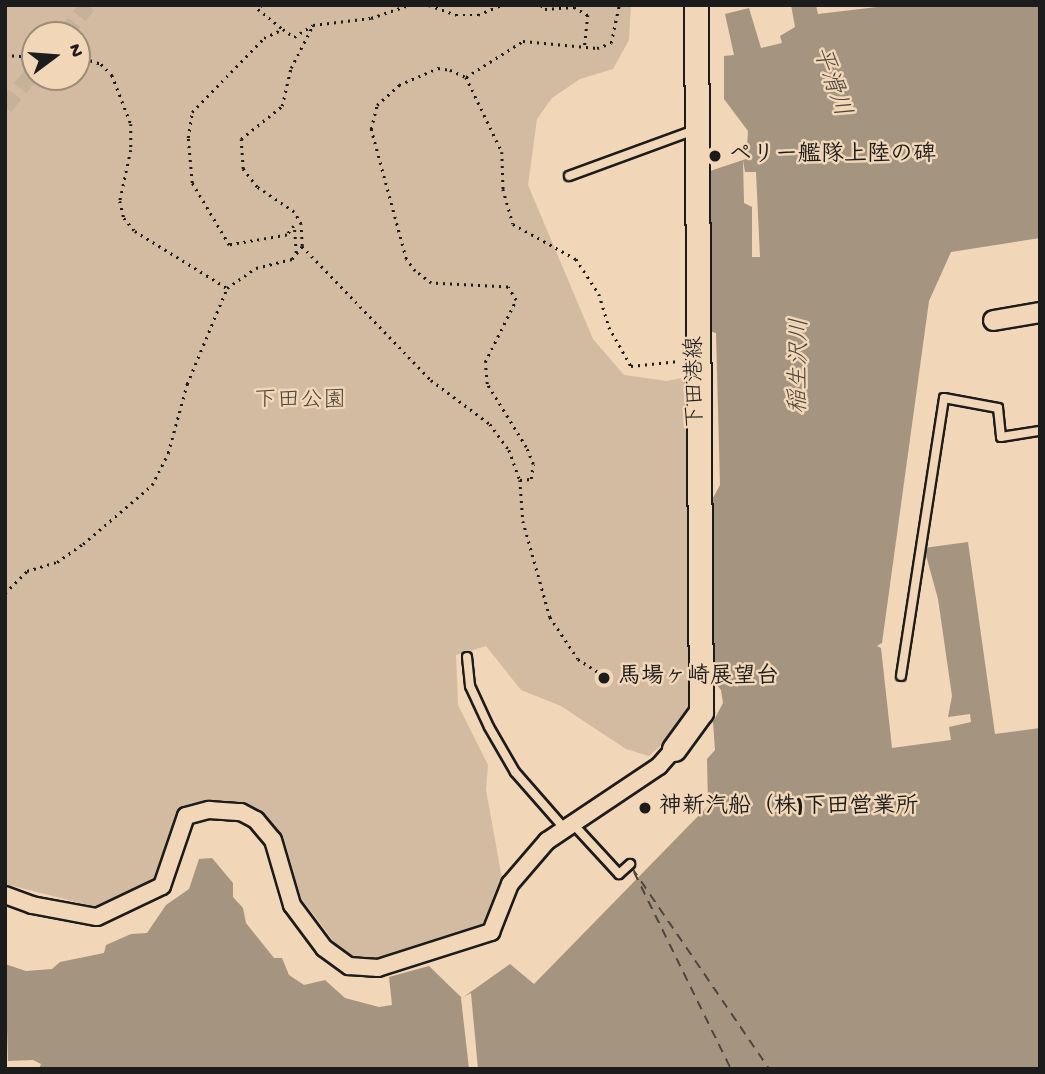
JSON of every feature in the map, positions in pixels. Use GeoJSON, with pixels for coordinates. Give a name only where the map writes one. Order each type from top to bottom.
{"type":"FeatureCollection","features":[{"type":"Feature","properties":{"kind":"main road","name":"下田港線"},"geometry":{"type":"LineString","coordinates":[[674,750],[701,712],[696,358],[696,5]]}},
{"type":"Feature","properties":{"kind":"street"},"geometry":{"type":"LineString","coordinates":[[993,320],[1040,312]]}},
{"type":"Feature","properties":{"kind":"street"},"geometry":{"type":"LineString","coordinates":[[5,895],[32,905],[97,917],[162,886],[186,816],[209,810],[241,812],[256,820],[274,840],[292,905],[324,948],[349,966],[378,968],[491,932],[518,872],[567,825],[659,765],[674,750]]}},
{"type":"Feature","properties":{"kind":"lane"},"geometry":{"type":"LineString","coordinates":[[569,176],[672,134],[696,129]]}},
{"type":"Feature","properties":{"kind":"lane"},"geometry":{"type":"LineString","coordinates":[[901,676],[944,398],[999,408],[1001,437],[1040,431]]}},
{"type":"Feature","properties":{"kind":"lane"},"geometry":{"type":"LineString","coordinates":[[467,657],[470,686],[489,727],[515,772],[619,874],[630,864]]}},
{"type":"Feature","properties":{"kind":"path"},"geometry":{"type":"LineString","coordinates":[[262,5],[258,9],[294,37],[313,25],[371,18],[409,5]]}},
{"type":"Feature","properties":{"kind":"path"},"geometry":{"type":"LineString","coordinates":[[429,5],[456,15],[478,15],[501,5]]}},
{"type":"Feature","properties":{"kind":"path"},"geometry":{"type":"LineString","coordinates":[[541,5],[545,9],[574,6],[588,15],[585,46]]}},
{"type":"Feature","properties":{"kind":"path"},"geometry":{"type":"LineString","coordinates":[[467,77],[523,41],[585,46],[611,43],[619,5]]}},
{"type":"Feature","properties":{"kind":"path"},"geometry":{"type":"LineString","coordinates":[[313,25],[291,68],[282,106],[241,139],[243,169],[257,187],[294,212],[301,224],[302,246],[431,380],[495,429],[509,450],[520,480],[523,521],[550,617],[579,659],[601,674]]}},
{"type":"Feature","properties":{"kind":"path"},"geometry":{"type":"LineString","coordinates":[[283,29],[264,38],[192,112],[188,138],[192,183],[229,245],[287,235],[294,226],[296,253]]}},
{"type":"Feature","properties":{"kind":"path"},"geometry":{"type":"LineString","coordinates":[[91,61],[101,64],[112,75],[131,124],[131,150],[120,201],[124,218],[135,231],[228,288]]}},
{"type":"Feature","properties":{"kind":"path"},"geometry":{"type":"LineString","coordinates":[[520,480],[531,479],[533,464],[487,384],[485,362],[516,300],[508,287],[431,283],[415,271],[403,247],[371,129],[377,105],[399,85],[438,68],[467,77],[502,152],[503,190],[513,224],[576,259],[599,294],[609,327],[631,366],[644,368],[696,358]]}},
{"type":"Feature","properties":{"kind":"path"},"geometry":{"type":"LineString","coordinates":[[5,593],[27,571],[57,562],[83,544],[152,485],[168,453],[187,384],[228,288],[256,268],[292,259],[302,246]]}},
{"type":"Feature","properties":{"kind":"green space","name":"下田公園"},"geometry":{"type":"Polygon","coordinates":[[[5,5],[631,5],[629,40],[613,69],[580,79],[552,98],[537,119],[528,185],[593,339],[624,375],[667,381],[691,376],[694,716],[649,756],[626,749],[561,706],[521,690],[486,646],[456,655],[458,705],[488,765],[486,790],[503,884],[491,918],[468,935],[368,963],[344,955],[298,894],[279,833],[238,803],[205,803],[184,813],[158,880],[126,892],[100,908],[5,884],[5,5]]]}},
{"type":"Feature","properties":{"kind":"water"},"geometry":{"type":"Polygon","coordinates":[[[791,5],[816,5],[818,14],[894,5],[1040,5],[1040,238],[951,252],[929,301],[882,643],[877,646],[881,648],[892,748],[951,740],[949,727],[971,722],[970,714],[948,717],[952,696],[938,599],[924,548],[968,542],[995,734],[1040,728],[1040,1069],[39,1069],[41,1064],[33,1060],[8,1061],[5,964],[26,971],[52,969],[60,962],[104,953],[106,945],[131,934],[147,933],[166,905],[189,889],[199,859],[212,858],[233,883],[233,897],[243,908],[246,923],[274,958],[282,958],[289,975],[304,985],[325,980],[345,998],[379,1007],[392,1005],[389,977],[429,966],[462,998],[510,964],[534,984],[708,806],[707,759],[715,750],[713,722],[723,703],[721,690],[711,678],[708,507],[720,485],[716,333],[706,330],[707,172],[746,159],[748,131],[724,99],[724,56],[734,55],[725,14],[749,8],[761,48],[782,43],[780,36],[795,27],[791,5]]]}},
{"type":"Feature","properties":{"kind":"pier"},"geometry":{"type":"Polygon","coordinates":[[[743,160],[745,172],[756,172],[760,257],[752,257],[752,207],[744,203],[743,160]]]}},
{"type":"Feature","properties":{"kind":"pier"},"geometry":{"type":"Polygon","coordinates":[[[471,993],[478,1069],[469,1069],[461,998],[471,993]]]}},
{"type":"Feature","properties":{"kind":"ferry route"},"geometry":{"type":"LineString","coordinates":[[632,868],[769,1069]]}},
{"type":"Feature","properties":{"kind":"ferry route"},"geometry":{"type":"LineString","coordinates":[[634,872],[731,1069]]}},
{"type":"Feature","properties":{"kind":"tunnel"},"geometry":{"type":"LineString","coordinates":[[75,21],[88,5]]}},
{"type":"Feature","properties":{"kind":"tunnel"},"geometry":{"type":"LineString","coordinates":[[5,107],[21,87]]}},
{"type":"Feature","properties":{"kind":"place","name":"ペリー艦隊上陸の碑"},"geometry":{"type":"Point","coordinates":[715,156]}},
{"type":"Feature","properties":{"kind":"place","name":"馬場ヶ崎展望台"},"geometry":{"type":"Point","coordinates":[604,678]}},
{"type":"Feature","properties":{"kind":"place","name":"神新汽船（株)下田営業所"},"geometry":{"type":"Point","coordinates":[645,808]}},
{"type":"Feature","properties":{"kind":"water label","name":"平滑川"},"geometry":{"type":"Point","coordinates":[830,82]}},
{"type":"Feature","properties":{"kind":"water label","name":"稲生沢川"},"geometry":{"type":"Point","coordinates":[801,366]}}]}
